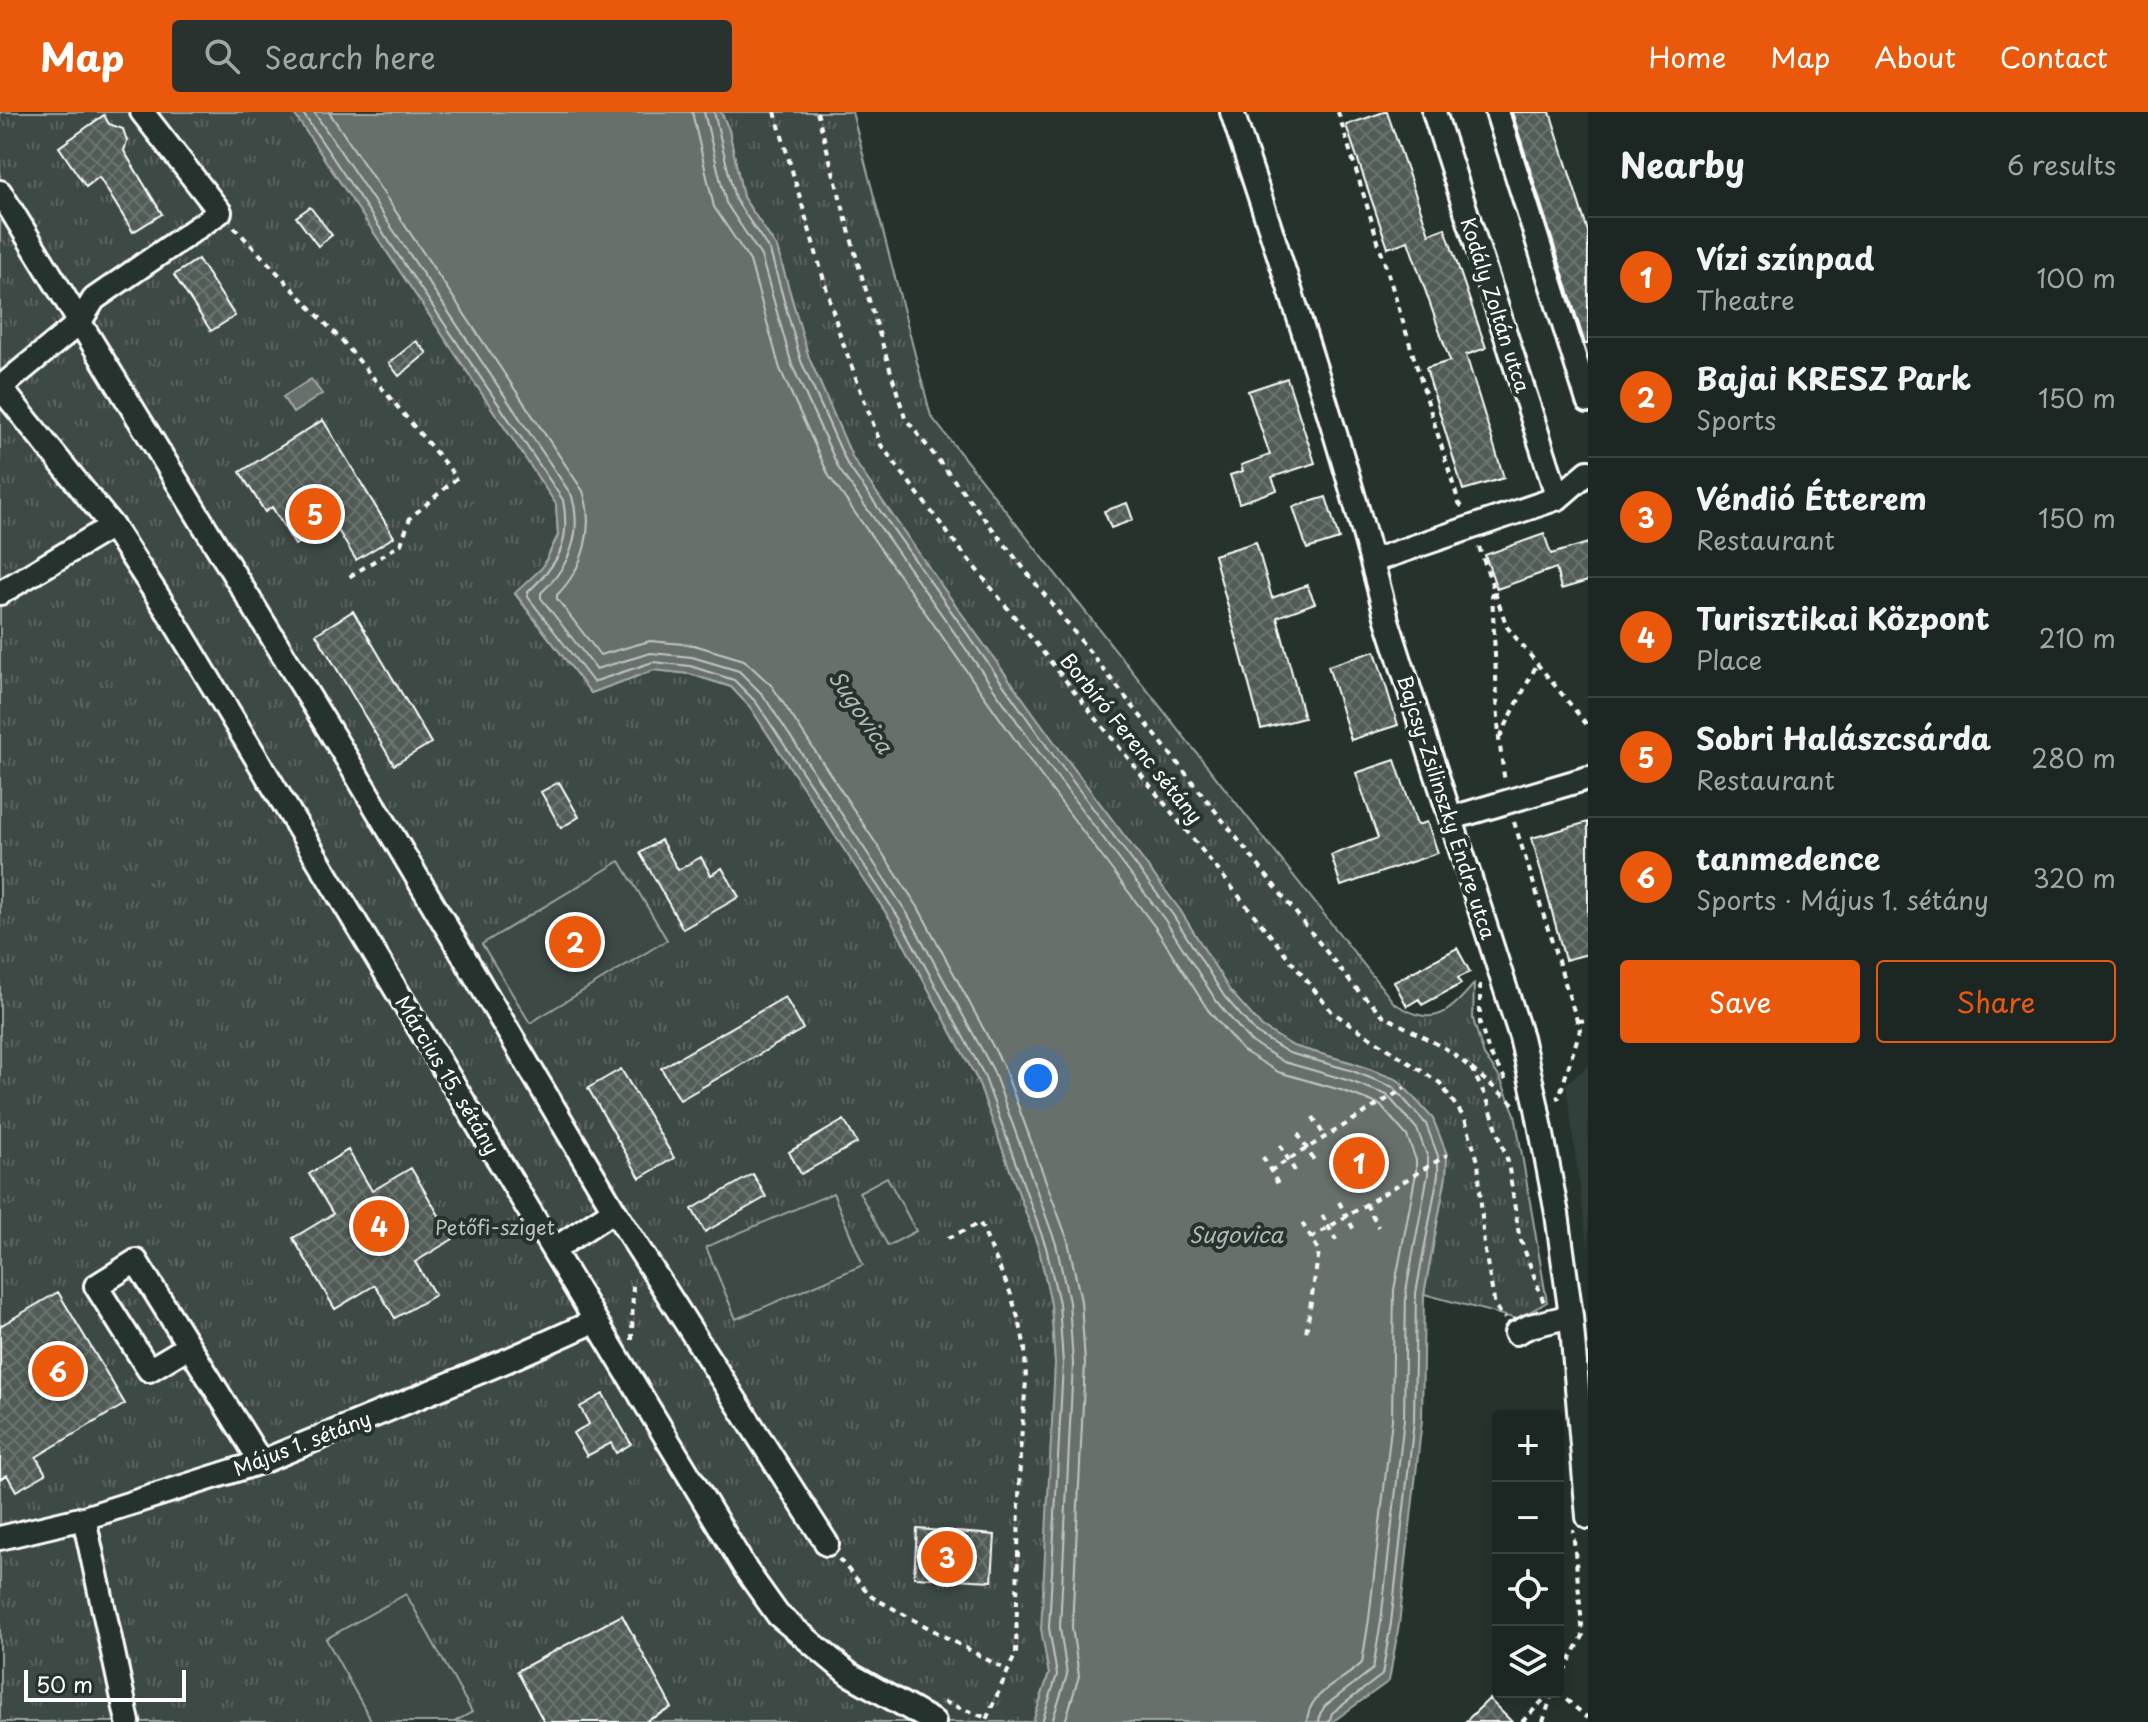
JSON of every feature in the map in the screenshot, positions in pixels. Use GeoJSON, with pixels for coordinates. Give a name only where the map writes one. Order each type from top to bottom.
{"type":"FeatureCollection","features":[{"type":"Feature","properties":{"kind":"street"},"geometry":{"type":"LineString","coordinates":[[0,387],[79,323],[94,299],[220,212],[142,112]]}},
{"type":"Feature","properties":{"kind":"street","name":"Bajcsy-Zsilinszky Endre utca"},"geometry":{"type":"LineString","coordinates":[[1232,112],[1293,299],[1387,620],[1521,1037],[1557,1214],[1571,1316],[1588,1517]]}},
{"type":"Feature","properties":{"kind":"street","name":"Kodály Zoltán utca"},"geometry":{"type":"LineString","coordinates":[[1434,112],[1558,498]]}},
{"type":"Feature","properties":{"kind":"street"},"geometry":{"type":"LineString","coordinates":[[1497,112],[1588,401]]}},
{"type":"Feature","properties":{"kind":"street"},"geometry":{"type":"LineString","coordinates":[[0,192],[332,732],[614,1210],[827,1544]]}},
{"type":"Feature","properties":{"kind":"street","name":"Március 15. sétány"},"geometry":{"type":"LineString","coordinates":[[0,387],[112,526],[172,618],[746,1570],[778,1615],[849,1674],[934,1722]]}},
{"type":"Feature","properties":{"kind":"street"},"geometry":{"type":"LineString","coordinates":[[1372,561],[1558,498],[1588,472]]}},
{"type":"Feature","properties":{"kind":"street"},"geometry":{"type":"LineString","coordinates":[[0,593],[112,526]]}},
{"type":"Feature","properties":{"kind":"street"},"geometry":{"type":"LineString","coordinates":[[1452,818],[1588,778]]}},
{"type":"Feature","properties":{"kind":"street"},"geometry":{"type":"LineString","coordinates":[[553,1250],[614,1210]]}},
{"type":"Feature","properties":{"kind":"street"},"geometry":{"type":"LineString","coordinates":[[189,1346],[149,1370],[96,1286],[136,1261],[189,1346],[261,1462]]}},
{"type":"Feature","properties":{"kind":"street"},"geometry":{"type":"LineString","coordinates":[[1516,1333],[1541,1322],[1571,1316]]}},
{"type":"Feature","properties":{"kind":"street","name":"Május 1. sétány"},"geometry":{"type":"LineString","coordinates":[[0,1538],[84,1518],[261,1462],[595,1321]]}},
{"type":"Feature","properties":{"kind":"street"},"geometry":{"type":"LineString","coordinates":[[84,1518],[128,1722]]}},
{"type":"Feature","properties":{"kind":"path","name":"Borbíró Ferenc sétány"},"geometry":{"type":"LineString","coordinates":[[775,112],[840,335],[881,445],[956,544],[1332,1012],[1440,1083],[1465,1119],[1474,1147],[1478,1161],[1484,1246],[1495,1306],[1516,1333]]}},
{"type":"Feature","properties":{"kind":"path"},"geometry":{"type":"LineString","coordinates":[[817,112],[842,209],[905,418],[1352,984],[1384,1016],[1450,1051],[1520,1109],[1559,1097],[1580,1030],[1507,801],[1499,739],[1492,588]]}},
{"type":"Feature","properties":{"kind":"path"},"geometry":{"type":"LineString","coordinates":[[1338,112],[1459,503],[1470,516],[1507,627],[1588,726]]}},
{"type":"Feature","properties":{"kind":"path"},"geometry":{"type":"LineString","coordinates":[[220,212],[345,344],[457,478],[410,518],[401,544],[349,577]]}},
{"type":"Feature","properties":{"kind":"path"},"geometry":{"type":"LineString","coordinates":[[1499,739],[1536,665]]}},
{"type":"Feature","properties":{"kind":"path"},"geometry":{"type":"LineString","coordinates":[[1578,1021],[1588,1020]]}},
{"type":"Feature","properties":{"kind":"path"},"geometry":{"type":"LineString","coordinates":[[1469,1066],[1487,1099],[1508,1162],[1519,1235],[1534,1279]]}},
{"type":"Feature","properties":{"kind":"path"},"geometry":{"type":"LineString","coordinates":[[1270,1171],[1405,1088]]}},
{"type":"Feature","properties":{"kind":"path"},"geometry":{"type":"LineString","coordinates":[[1313,1117],[1325,1137]]}},
{"type":"Feature","properties":{"kind":"path"},"geometry":{"type":"LineString","coordinates":[[1298,1134],[1315,1162]]}},
{"type":"Feature","properties":{"kind":"path"},"geometry":{"type":"LineString","coordinates":[[1280,1145],[1296,1173]]}},
{"type":"Feature","properties":{"kind":"path"},"geometry":{"type":"LineString","coordinates":[[1311,1238],[1447,1155]]}},
{"type":"Feature","properties":{"kind":"path"},"geometry":{"type":"LineString","coordinates":[[1263,1157],[1278,1184]]}},
{"type":"Feature","properties":{"kind":"path"},"geometry":{"type":"LineString","coordinates":[[1339,1202],[1354,1230]]}},
{"type":"Feature","properties":{"kind":"path"},"geometry":{"type":"LineString","coordinates":[[1366,1204],[1378,1227]]}},
{"type":"Feature","properties":{"kind":"path"},"geometry":{"type":"LineString","coordinates":[[1322,1215],[1336,1240]]}},
{"type":"Feature","properties":{"kind":"path"},"geometry":{"type":"LineString","coordinates":[[940,1700],[986,1720],[1016,1653],[1026,1381],[1025,1348],[1010,1292],[980,1223],[948,1238]]}},
{"type":"Feature","properties":{"kind":"path"},"geometry":{"type":"LineString","coordinates":[[1302,1223],[1319,1251],[1306,1333]]}},
{"type":"Feature","properties":{"kind":"path"},"geometry":{"type":"LineString","coordinates":[[632,1382],[633,1280]]}},
{"type":"Feature","properties":{"kind":"path"},"geometry":{"type":"LineString","coordinates":[[827,1544],[872,1597],[1008,1671]]}},
{"type":"Feature","properties":{"kind":"path"},"geometry":{"type":"LineString","coordinates":[[1564,1671],[1583,1636],[1588,1635]]}},
{"type":"Feature","properties":{"kind":"path"},"geometry":{"type":"LineString","coordinates":[[1522,1722],[1548,1698]]}},
{"type":"Feature","properties":{"kind":"path"},"geometry":{"type":"LineString","coordinates":[[1543,1722],[1552,1698]]}},
{"type":"Feature","properties":{"kind":"path"},"geometry":{"type":"LineString","coordinates":[[1562,1698],[1588,1718]]}},
{"type":"Feature","properties":{"kind":"shaded area"},"geometry":{"type":"Polygon","coordinates":[[[1588,1066],[1588,1248],[1566,1084],[1588,1066]]]}},
{"type":"Feature","properties":{"kind":"green space","name":"Petőfi-sziget"},"geometry":{"type":"Polygon","coordinates":[[[0,112],[293,112],[556,504],[558,535],[542,568],[515,594],[591,693],[654,670],[690,674],[731,687],[750,707],[892,922],[977,1079],[1039,1249],[1051,1304],[1055,1364],[1046,1660],[1049,1674],[1033,1722],[0,1722],[0,112]]]}},
{"type":"Feature","properties":{"kind":"green space"},"geometry":{"type":"Polygon","coordinates":[[[721,112],[852,112],[931,416],[1394,1003],[1420,1015],[1439,1014],[1456,1004],[1474,984],[1473,1019],[1484,1055],[1500,1078],[1515,1114],[1547,1302],[1517,1319],[1424,1294],[1446,1176],[1447,1155],[1433,1119],[1398,1080],[1293,1046],[1262,1027],[1230,991],[1180,910],[941,585],[853,459],[809,358],[777,248],[743,197],[729,130],[721,112]]]}},
{"type":"Feature","properties":{"kind":"green space"},"geometry":{"type":"Polygon","coordinates":[[[620,861],[667,940],[530,1023],[482,944],[620,861]]]}},
{"type":"Feature","properties":{"kind":"green space"},"geometry":{"type":"Polygon","coordinates":[[[887,1177],[916,1231],[888,1246],[859,1192],[887,1177]]]}},
{"type":"Feature","properties":{"kind":"green space"},"geometry":{"type":"Polygon","coordinates":[[[833,1193],[863,1265],[736,1319],[706,1247],[833,1193]]]}},
{"type":"Feature","properties":{"kind":"green space"},"geometry":{"type":"Polygon","coordinates":[[[406,1594],[472,1712],[454,1722],[372,1722],[326,1639],[406,1594]]]}},
{"type":"Feature","properties":{"kind":"water","name":"Sugovica"},"geometry":{"type":"Polygon","coordinates":[[[293,112],[721,112],[729,130],[743,197],[777,248],[809,358],[853,459],[941,585],[1180,910],[1230,991],[1262,1027],[1293,1046],[1398,1080],[1433,1119],[1447,1155],[1446,1176],[1424,1294],[1422,1420],[1399,1624],[1389,1681],[1332,1722],[1033,1722],[1049,1674],[1041,1629],[1055,1364],[1051,1304],[1039,1249],[977,1079],[892,922],[750,707],[731,687],[690,674],[654,670],[591,693],[515,593],[542,568],[558,536],[556,504],[293,112]]]}},
{"type":"Feature","properties":{"kind":"water"},"geometry":{"type":"Polygon","coordinates":[[[311,379],[322,394],[293,413],[283,397],[311,379]]]}},
{"type":"Feature","properties":{"kind":"building"},"geometry":{"type":"Polygon","coordinates":[[[1387,112],[1429,234],[1445,228],[1486,348],[1466,355],[1504,478],[1463,490],[1426,368],[1450,361],[1408,241],[1388,248],[1346,125],[1387,112]]]}},
{"type":"Feature","properties":{"kind":"building"},"geometry":{"type":"Polygon","coordinates":[[[1512,112],[1550,112],[1588,232],[1588,344],[1585,344],[1512,112]]]}},
{"type":"Feature","properties":{"kind":"building"},"geometry":{"type":"Polygon","coordinates":[[[104,115],[109,124],[123,129],[127,141],[124,151],[162,214],[133,232],[99,177],[86,187],[59,147],[104,115]]]}},
{"type":"Feature","properties":{"kind":"building"},"geometry":{"type":"Polygon","coordinates":[[[310,207],[332,235],[318,246],[296,217],[310,207]]]}},
{"type":"Feature","properties":{"kind":"building"},"geometry":{"type":"Polygon","coordinates":[[[198,259],[235,316],[211,331],[174,275],[198,259]]]}},
{"type":"Feature","properties":{"kind":"building"},"geometry":{"type":"Polygon","coordinates":[[[416,341],[427,353],[399,376],[389,363],[416,341]]]}},
{"type":"Feature","properties":{"kind":"building"},"geometry":{"type":"Polygon","coordinates":[[[1287,378],[1315,463],[1272,477],[1277,490],[1239,503],[1230,475],[1243,471],[1241,465],[1270,455],[1248,391],[1287,378]]]}},
{"type":"Feature","properties":{"kind":"building"},"geometry":{"type":"Polygon","coordinates":[[[323,420],[394,537],[356,560],[333,522],[295,545],[272,507],[265,512],[240,472],[323,420]]]}},
{"type":"Feature","properties":{"kind":"building"},"geometry":{"type":"Polygon","coordinates":[[[1326,497],[1339,539],[1307,549],[1293,507],[1326,497]]]}},
{"type":"Feature","properties":{"kind":"building"},"geometry":{"type":"Polygon","coordinates":[[[1127,503],[1133,520],[1111,528],[1104,511],[1127,503]]]}},
{"type":"Feature","properties":{"kind":"building"},"geometry":{"type":"Polygon","coordinates":[[[1544,534],[1551,554],[1588,543],[1588,581],[1561,589],[1556,568],[1497,589],[1485,555],[1544,534]]]}},
{"type":"Feature","properties":{"kind":"building"},"geometry":{"type":"Polygon","coordinates":[[[1256,542],[1272,598],[1307,585],[1315,603],[1277,617],[1304,718],[1261,729],[1214,555],[1256,542]]]}},
{"type":"Feature","properties":{"kind":"building"},"geometry":{"type":"Polygon","coordinates":[[[353,611],[431,743],[394,765],[316,634],[353,611]]]}},
{"type":"Feature","properties":{"kind":"building"},"geometry":{"type":"Polygon","coordinates":[[[1375,651],[1398,725],[1351,740],[1328,666],[1375,651]]]}},
{"type":"Feature","properties":{"kind":"building"},"geometry":{"type":"Polygon","coordinates":[[[1395,760],[1417,825],[1427,822],[1438,853],[1341,886],[1331,855],[1378,838],[1356,773],[1395,760]]]}},
{"type":"Feature","properties":{"kind":"building"},"geometry":{"type":"Polygon","coordinates":[[[559,782],[579,817],[561,828],[541,792],[559,782]]]}},
{"type":"Feature","properties":{"kind":"building"},"geometry":{"type":"Polygon","coordinates":[[[1588,822],[1588,954],[1565,960],[1532,838],[1588,822]]]}},
{"type":"Feature","properties":{"kind":"building"},"geometry":{"type":"Polygon","coordinates":[[[661,840],[678,870],[701,857],[711,875],[722,868],[739,897],[683,929],[640,853],[661,840]]]}},
{"type":"Feature","properties":{"kind":"building"},"geometry":{"type":"Polygon","coordinates":[[[1457,948],[1470,972],[1458,978],[1461,984],[1422,1005],[1419,999],[1407,1006],[1394,982],[1457,948]]]}},
{"type":"Feature","properties":{"kind":"building"},"geometry":{"type":"Polygon","coordinates":[[[785,997],[803,1029],[680,1100],[661,1068],[785,997]]]}},
{"type":"Feature","properties":{"kind":"building"},"geometry":{"type":"Polygon","coordinates":[[[621,1069],[674,1158],[640,1178],[588,1088],[621,1069]]]}},
{"type":"Feature","properties":{"kind":"building"},"geometry":{"type":"Polygon","coordinates":[[[844,1120],[857,1143],[801,1174],[789,1152],[844,1120]]]}},
{"type":"Feature","properties":{"kind":"building"},"geometry":{"type":"Polygon","coordinates":[[[348,1150],[372,1191],[411,1168],[453,1239],[415,1262],[435,1295],[395,1318],[375,1285],[335,1309],[293,1238],[333,1214],[309,1174],[348,1150]]]}},
{"type":"Feature","properties":{"kind":"building"},"geometry":{"type":"Polygon","coordinates":[[[753,1174],[766,1197],[705,1232],[692,1209],[753,1174]]]}},
{"type":"Feature","properties":{"kind":"building"},"geometry":{"type":"Polygon","coordinates":[[[58,1292],[125,1404],[36,1457],[46,1474],[16,1491],[7,1475],[0,1479],[0,1326],[58,1292]]]}},
{"type":"Feature","properties":{"kind":"building"},"geometry":{"type":"Polygon","coordinates":[[[603,1394],[631,1444],[616,1453],[611,1443],[587,1456],[573,1433],[589,1424],[580,1407],[603,1394]]]}},
{"type":"Feature","properties":{"kind":"building"},"geometry":{"type":"Polygon","coordinates":[[[917,1529],[995,1535],[992,1581],[914,1577],[917,1529]]]}},
{"type":"Feature","properties":{"kind":"building"},"geometry":{"type":"Polygon","coordinates":[[[622,1615],[672,1708],[645,1722],[544,1722],[517,1671],[622,1615]]]}},
{"type":"Feature","properties":{"kind":"building"},"geometry":{"type":"Polygon","coordinates":[[[1489,1699],[1512,1722],[1465,1722],[1489,1699]]]}},
{"type":"Feature","properties":{"kind":"place","name":"Sobri Halászcsárda"},"geometry":{"type":"Point","coordinates":[315,514]}},
{"type":"Feature","properties":{"kind":"place","name":"Bajai KRESZ Park"},"geometry":{"type":"Point","coordinates":[575,942]}},
{"type":"Feature","properties":{"kind":"place","name":"Vízi színpad"},"geometry":{"type":"Point","coordinates":[1359,1163]}},
{"type":"Feature","properties":{"kind":"place","name":"Turisztikai Központ"},"geometry":{"type":"Point","coordinates":[379,1226]}},
{"type":"Feature","properties":{"kind":"place","name":"tanmedence"},"geometry":{"type":"Point","coordinates":[58,1371]}},
{"type":"Feature","properties":{"kind":"place","name":"Véndió Étterem"},"geometry":{"type":"Point","coordinates":[947,1557]}}]}
